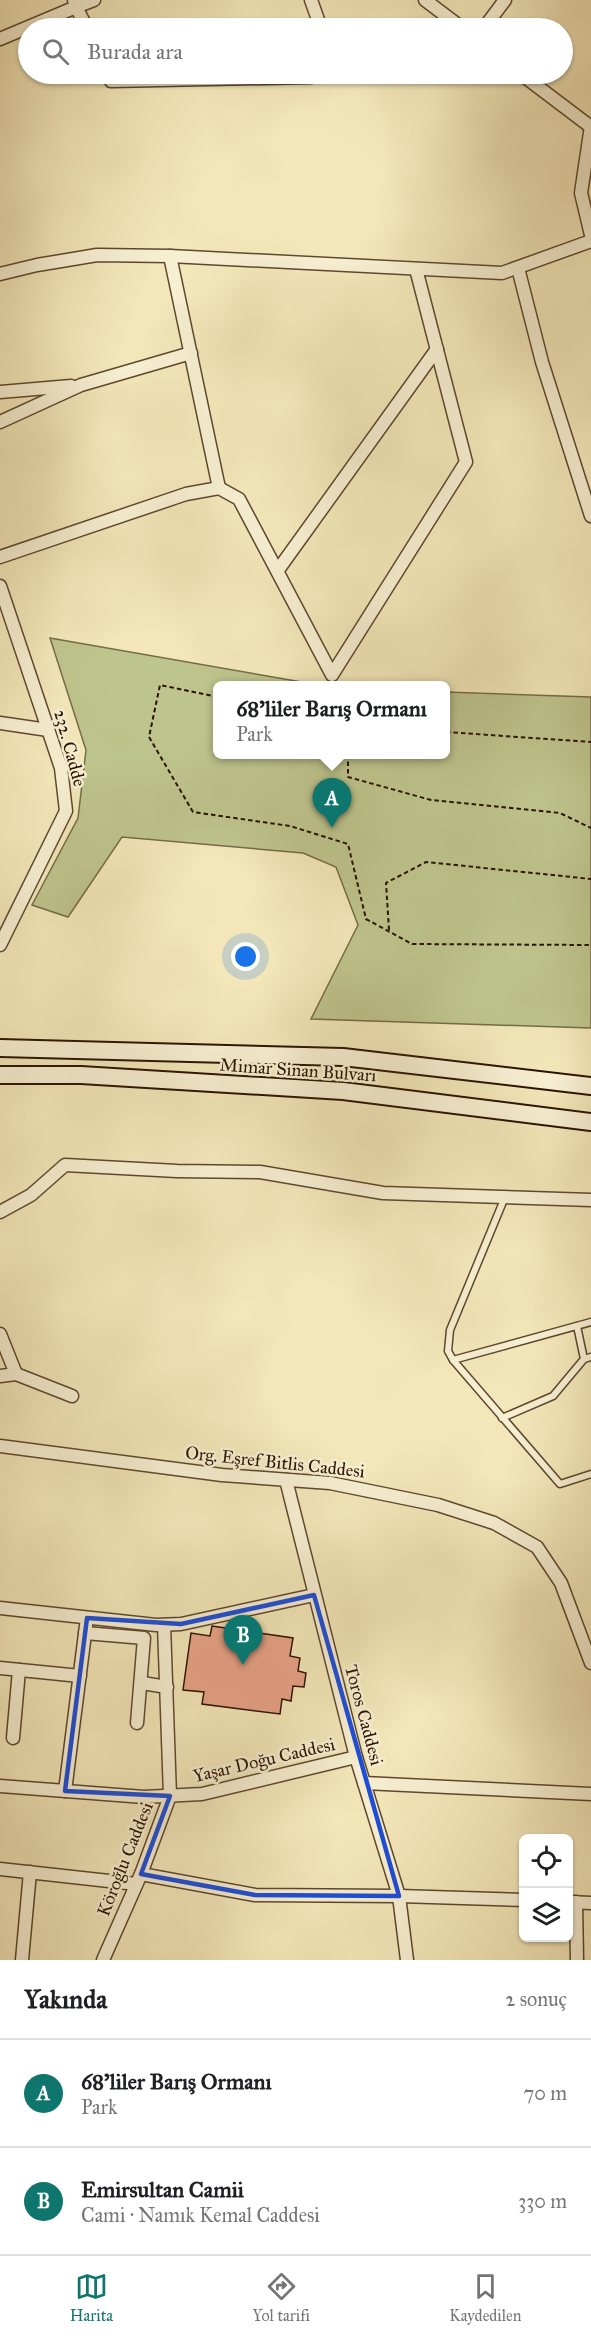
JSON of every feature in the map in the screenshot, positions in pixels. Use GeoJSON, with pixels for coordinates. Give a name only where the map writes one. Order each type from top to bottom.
{"type":"FeatureCollection","features":[{"type":"Feature","properties":{"kind":"main road","name":"Mimar Sinan Bulvarı"},"geometry":{"type":"LineString","coordinates":[[0,1048],[343,1057],[591,1086]]}},
{"type":"Feature","properties":{"kind":"main road","name":"Mimar Sinan Bulvarı"},"geometry":{"type":"LineString","coordinates":[[0,1076],[81,1075],[343,1091],[591,1122]]}},
{"type":"Feature","properties":{"kind":"street"},"geometry":{"type":"LineString","coordinates":[[44,18],[75,3],[94,0]]}},
{"type":"Feature","properties":{"kind":"street"},"geometry":{"type":"LineString","coordinates":[[312,0],[318,18]]}},
{"type":"Feature","properties":{"kind":"street"},"geometry":{"type":"LineString","coordinates":[[425,0],[449,18]]}},
{"type":"Feature","properties":{"kind":"street"},"geometry":{"type":"LineString","coordinates":[[492,18],[505,0]]}},
{"type":"Feature","properties":{"kind":"street"},"geometry":{"type":"LineString","coordinates":[[75,3],[82,18]]}},
{"type":"Feature","properties":{"kind":"street"},"geometry":{"type":"LineString","coordinates":[[0,39],[18,30]]}},
{"type":"Feature","properties":{"kind":"street"},"geometry":{"type":"LineString","coordinates":[[534,84],[591,126],[581,193],[591,234]]}},
{"type":"Feature","properties":{"kind":"street"},"geometry":{"type":"LineString","coordinates":[[0,274],[97,255],[170,256],[502,273],[591,241]]}},
{"type":"Feature","properties":{"kind":"street"},"geometry":{"type":"LineString","coordinates":[[170,256],[219,488]]}},
{"type":"Feature","properties":{"kind":"street"},"geometry":{"type":"LineString","coordinates":[[518,267],[542,362],[591,516]]}},
{"type":"Feature","properties":{"kind":"street"},"geometry":{"type":"LineString","coordinates":[[0,557],[186,494],[219,488],[239,499],[332,675],[466,462],[417,269]]}},
{"type":"Feature","properties":{"kind":"street"},"geometry":{"type":"LineString","coordinates":[[278,570],[437,349]]}},
{"type":"Feature","properties":{"kind":"street"},"geometry":{"type":"LineString","coordinates":[[0,422],[81,385],[191,353]]}},
{"type":"Feature","properties":{"kind":"street"},"geometry":{"type":"LineString","coordinates":[[0,392],[81,385]]}},
{"type":"Feature","properties":{"kind":"street","name":"232. Cadde"},"geometry":{"type":"LineString","coordinates":[[0,586],[61,768],[66,811],[0,945]]}},
{"type":"Feature","properties":{"kind":"street"},"geometry":{"type":"LineString","coordinates":[[0,723],[48,730]]}},
{"type":"Feature","properties":{"kind":"street"},"geometry":{"type":"LineString","coordinates":[[0,1212],[31,1196],[65,1165],[177,1171],[260,1172],[383,1193],[591,1200]]}},
{"type":"Feature","properties":{"kind":"street"},"geometry":{"type":"LineString","coordinates":[[0,1334],[16,1374]]}},
{"type":"Feature","properties":{"kind":"street"},"geometry":{"type":"LineString","coordinates":[[0,1376],[16,1374],[72,1396]]}},
{"type":"Feature","properties":{"kind":"street","name":"Org. Eşref Bitlis Caddesi"},"geometry":{"type":"LineString","coordinates":[[0,1446],[202,1473],[330,1483],[438,1505],[494,1523],[537,1547],[561,1583],[591,1663]]}},
{"type":"Feature","properties":{"kind":"street","name":"Toros Caddesi"},"geometry":{"type":"LineString","coordinates":[[286,1480],[356,1757],[399,1896],[407,1960]]}},
{"type":"Feature","properties":{"kind":"street"},"geometry":{"type":"LineString","coordinates":[[0,1608],[164,1625],[181,1624],[314,1595]]}},
{"type":"Feature","properties":{"kind":"street"},"geometry":{"type":"LineString","coordinates":[[65,1791],[87,1618]]}},
{"type":"Feature","properties":{"kind":"street","name":"Köroğlu Caddesi"},"geometry":{"type":"LineString","coordinates":[[103,1960],[139,1879],[170,1796],[164,1625]]}},
{"type":"Feature","properties":{"kind":"street"},"geometry":{"type":"LineString","coordinates":[[86,1633],[144,1638],[137,1723]]}},
{"type":"Feature","properties":{"kind":"street"},"geometry":{"type":"LineString","coordinates":[[0,1668],[80,1676]]}},
{"type":"Feature","properties":{"kind":"street"},"geometry":{"type":"LineString","coordinates":[[13,1738],[18,1670]]}},
{"type":"Feature","properties":{"kind":"street"},"geometry":{"type":"LineString","coordinates":[[142,1683],[167,1687]]}},
{"type":"Feature","properties":{"kind":"street","name":"Yaşar Doğu Caddesi"},"geometry":{"type":"LineString","coordinates":[[0,1786],[144,1797],[202,1794],[356,1757]]}},
{"type":"Feature","properties":{"kind":"street"},"geometry":{"type":"LineString","coordinates":[[364,1783],[591,1794]]}},
{"type":"Feature","properties":{"kind":"street"},"geometry":{"type":"LineString","coordinates":[[0,1869],[139,1879],[255,1895],[519,1900]]}},
{"type":"Feature","properties":{"kind":"street"},"geometry":{"type":"LineString","coordinates":[[22,1960],[30,1872]]}},
{"type":"Feature","properties":{"kind":"street"},"geometry":{"type":"LineString","coordinates":[[573,1902],[591,1903]]}},
{"type":"Feature","properties":{"kind":"street"},"geometry":{"type":"LineString","coordinates":[[573,1914],[577,1960]]}},
{"type":"Feature","properties":{"kind":"lane"},"geometry":{"type":"LineString","coordinates":[[505,1197],[450,1330],[448,1351],[502,1418],[560,1484],[591,1474]]}},
{"type":"Feature","properties":{"kind":"lane"},"geometry":{"type":"LineString","coordinates":[[453,1359],[591,1322]]}},
{"type":"Feature","properties":{"kind":"lane"},"geometry":{"type":"LineString","coordinates":[[502,1418],[554,1395],[588,1358],[577,1326]]}},
{"type":"Feature","properties":{"kind":"path"},"geometry":{"type":"LineString","coordinates":[[213,696],[160,685],[149,737],[193,812],[290,825],[348,844],[366,919],[412,944],[591,945]]}},
{"type":"Feature","properties":{"kind":"path"},"geometry":{"type":"LineString","coordinates":[[450,732],[591,742]]}},
{"type":"Feature","properties":{"kind":"path"},"geometry":{"type":"LineString","coordinates":[[348,759],[348,777],[431,800],[560,813],[591,828]]}},
{"type":"Feature","properties":{"kind":"path"},"geometry":{"type":"LineString","coordinates":[[389,932],[386,883],[426,862],[591,879]]}},
{"type":"Feature","properties":{"kind":"highlighted area"},"geometry":{"type":"Polygon","coordinates":[[[314,1595],[399,1896],[255,1895],[141,1874],[170,1796],[65,1791],[87,1618],[181,1624],[314,1595]]]}},
{"type":"Feature","properties":{"kind":"green space"},"geometry":{"type":"Polygon","coordinates":[[[50,638],[296,681],[213,681],[213,759],[450,759],[450,692],[591,697],[591,1028],[311,1019],[358,925],[336,867],[303,853],[122,837],[68,917],[32,905],[78,818],[86,750],[50,638]]]}},
{"type":"Feature","properties":{"kind":"building"},"geometry":{"type":"Polygon","coordinates":[[[212,1626],[293,1638],[290,1656],[300,1658],[298,1671],[306,1673],[304,1687],[293,1686],[291,1701],[282,1699],[280,1714],[202,1704],[204,1692],[183,1690],[191,1633],[210,1636],[212,1626]]]}},
{"type":"Feature","properties":{"kind":"place","name":"68'liler Barış Ormanı"},"geometry":{"type":"Point","coordinates":[332,828]}},
{"type":"Feature","properties":{"kind":"place","name":"Emirsultan Camii"},"geometry":{"type":"Point","coordinates":[243,1665]}}]}
